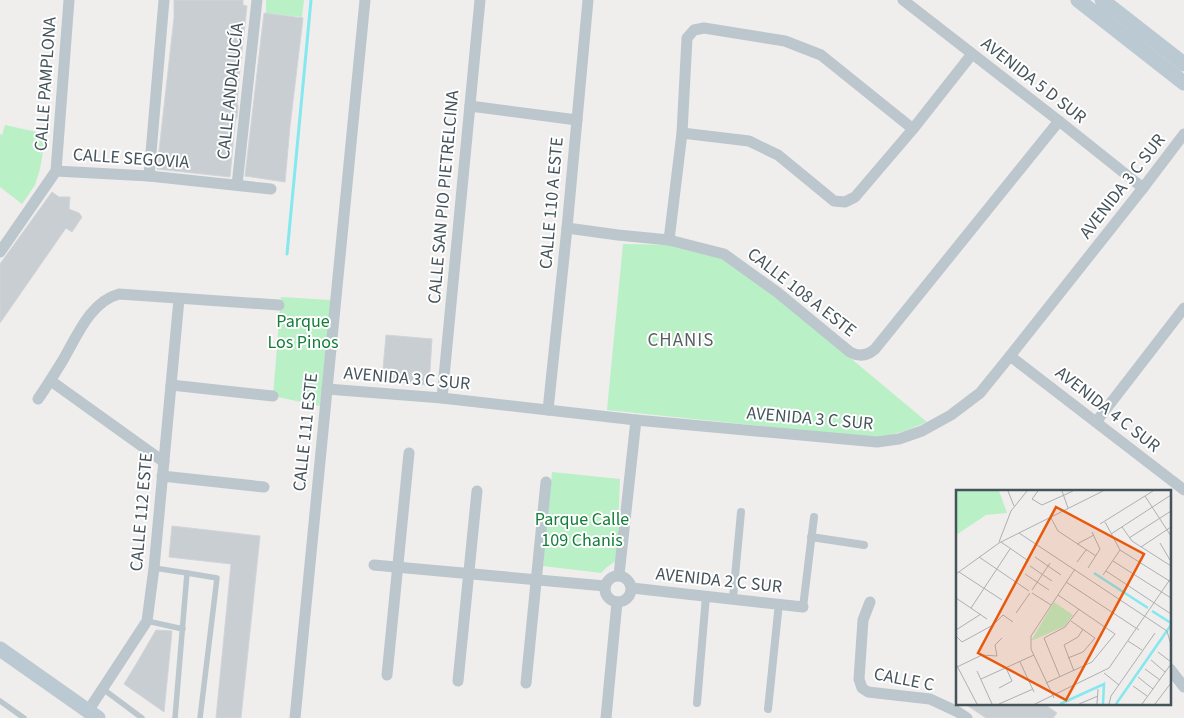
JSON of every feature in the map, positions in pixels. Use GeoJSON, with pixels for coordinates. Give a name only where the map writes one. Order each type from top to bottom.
{"type":"FeatureCollection","features":[{"type":"Feature","properties":{"kind":"main road"},"geometry":{"type":"LineString","coordinates":[[1078,0],[1184,83]]}},
{"type":"Feature","properties":{"kind":"main road"},"geometry":{"type":"LineString","coordinates":[[1102,0],[1184,64]]}},
{"type":"Feature","properties":{"kind":"main road"},"geometry":{"type":"LineString","coordinates":[[0,649],[93,715]]}},
{"type":"Feature","properties":{"kind":"street","name":"CALLE PAMPLONA"},"geometry":{"type":"LineString","coordinates":[[56,170],[69,0]]}},
{"type":"Feature","properties":{"kind":"street"},"geometry":{"type":"LineString","coordinates":[[149,176],[164,0]]}},
{"type":"Feature","properties":{"kind":"street","name":"CALLE ANDALUCÍA"},"geometry":{"type":"LineString","coordinates":[[238,185],[257,0]]}},
{"type":"Feature","properties":{"kind":"street","name":"CALLE 111 ESTE"},"geometry":{"type":"LineString","coordinates":[[295,718],[365,0]]}},
{"type":"Feature","properties":{"kind":"street","name":"CALLE SAN PIO PIETRELCINA"},"geometry":{"type":"LineString","coordinates":[[442,398],[480,0]]}},
{"type":"Feature","properties":{"kind":"street","name":"CALLE 110 A ESTE"},"geometry":{"type":"LineString","coordinates":[[548,410],[588,0]]}},
{"type":"Feature","properties":{"kind":"street","name":"AVENIDA 5 D SUR"},"geometry":{"type":"LineString","coordinates":[[902,0],[1143,188]]}},
{"type":"Feature","properties":{"kind":"street"},"geometry":{"type":"LineString","coordinates":[[669,240],[682,133],[687,38],[694,30],[704,28],[785,41],[821,56],[913,128]]}},
{"type":"Feature","properties":{"kind":"street"},"geometry":{"type":"LineString","coordinates":[[682,133],[749,141],[778,155],[834,200],[839,202],[850,200],[913,128],[972,54]]}},
{"type":"Feature","properties":{"kind":"street"},"geometry":{"type":"LineString","coordinates":[[470,106],[577,120]]}},
{"type":"Feature","properties":{"kind":"street","name":"CALLE 108 A ESTE"},"geometry":{"type":"LineString","coordinates":[[567,228],[669,240],[724,254],[777,292],[850,352],[860,356],[866,355],[875,349],[1059,121]]}},
{"type":"Feature","properties":{"kind":"street","name":"AVENIDA 3 C SUR"},"geometry":{"type":"LineString","coordinates":[[327,389],[442,398],[636,420],[877,442],[898,439],[922,430],[951,415],[980,392],[1184,134]]}},
{"type":"Feature","properties":{"kind":"street","name":"CALLE SEGOVIA"},"geometry":{"type":"LineString","coordinates":[[0,252],[56,170],[149,176],[271,189]]}},
{"type":"Feature","properties":{"kind":"street"},"geometry":{"type":"LineString","coordinates":[[38,399],[51,381],[86,319],[110,298],[119,294],[279,305]]}},
{"type":"Feature","properties":{"kind":"street","name":"CALLE 112 ESTE"},"geometry":{"type":"LineString","coordinates":[[93,715],[103,689],[147,621],[154,568],[179,299]]}},
{"type":"Feature","properties":{"kind":"street"},"geometry":{"type":"LineString","coordinates":[[1096,422],[1184,308]]}},
{"type":"Feature","properties":{"kind":"street","name":"AVENIDA 4 C SUR"},"geometry":{"type":"LineString","coordinates":[[1010,356],[1183,487]]}},
{"type":"Feature","properties":{"kind":"street"},"geometry":{"type":"LineString","coordinates":[[51,381],[164,462]]}},
{"type":"Feature","properties":{"kind":"street"},"geometry":{"type":"LineString","coordinates":[[171,385],[273,396]]}},
{"type":"Feature","properties":{"kind":"street"},"geometry":{"type":"LineString","coordinates":[[619,575],[636,420]]}},
{"type":"Feature","properties":{"kind":"street"},"geometry":{"type":"LineString","coordinates":[[387,675],[409,453]]}},
{"type":"Feature","properties":{"kind":"street"},"geometry":{"type":"LineString","coordinates":[[162,476],[264,487]]}},
{"type":"Feature","properties":{"kind":"street"},"geometry":{"type":"LineString","coordinates":[[526,684],[546,482]]}},
{"type":"Feature","properties":{"kind":"street"},"geometry":{"type":"LineString","coordinates":[[458,681],[478,491]]}},
{"type":"Feature","properties":{"kind":"street"},"geometry":{"type":"LineString","coordinates":[[733,598],[741,512]]}},
{"type":"Feature","properties":{"kind":"street"},"geometry":{"type":"LineString","coordinates":[[803,607],[814,517]]}},
{"type":"Feature","properties":{"kind":"street"},"geometry":{"type":"LineString","coordinates":[[811,538],[864,545]]}},
{"type":"Feature","properties":{"kind":"street"},"geometry":{"type":"LineString","coordinates":[[374,565],[605,586]]}},
{"type":"Feature","properties":{"kind":"street"},"geometry":{"type":"LineString","coordinates":[[619,575],[627,578],[632,588],[626,600],[617,602],[606,595],[605,586],[610,578],[619,575]]}},
{"type":"Feature","properties":{"kind":"street","name":"AVENIDA 2 C SUR"},"geometry":{"type":"LineString","coordinates":[[632,588],[803,607]]}},
{"type":"Feature","properties":{"kind":"street"},"geometry":{"type":"LineString","coordinates":[[697,703],[706,596]]}},
{"type":"Feature","properties":{"kind":"street"},"geometry":{"type":"LineString","coordinates":[[606,718],[617,602]]}},
{"type":"Feature","properties":{"kind":"street","name":"CALLE C"},"geometry":{"type":"LineString","coordinates":[[870,602],[864,620],[858,679],[862,688],[868,692],[930,699],[967,718]]}},
{"type":"Feature","properties":{"kind":"street"},"geometry":{"type":"LineString","coordinates":[[768,709],[779,603]]}},
{"type":"Feature","properties":{"kind":"street"},"geometry":{"type":"LineString","coordinates":[[1172,672],[1184,687]]}},
{"type":"Feature","properties":{"kind":"lane"},"geometry":{"type":"LineString","coordinates":[[154,568],[217,578],[200,718]]}},
{"type":"Feature","properties":{"kind":"lane"},"geometry":{"type":"LineString","coordinates":[[175,718],[187,573]]}},
{"type":"Feature","properties":{"kind":"lane"},"geometry":{"type":"LineString","coordinates":[[147,621],[183,629]]}},
{"type":"Feature","properties":{"kind":"lane"},"geometry":{"type":"LineString","coordinates":[[103,689],[142,718]]}},
{"type":"Feature","properties":{"kind":"lane"},"geometry":{"type":"LineString","coordinates":[[0,701],[24,718]]}},
{"type":"Feature","properties":{"kind":"green space"},"geometry":{"type":"Polygon","coordinates":[[[266,0],[304,0],[302,17],[266,13],[266,0]]]}},
{"type":"Feature","properties":{"kind":"green space"},"geometry":{"type":"Polygon","coordinates":[[[5,125],[46,134],[40,169],[35,185],[22,204],[0,187],[0,134],[2,135],[5,125]]]}},
{"type":"Feature","properties":{"kind":"green space"},"geometry":{"type":"Polygon","coordinates":[[[623,244],[672,245],[721,258],[781,300],[927,422],[905,431],[878,438],[607,410],[623,244]]]}},
{"type":"Feature","properties":{"kind":"green space","name":"Parque Los Pinos"},"geometry":{"type":"Polygon","coordinates":[[[281,297],[331,300],[320,406],[273,396],[281,297]]]}},
{"type":"Feature","properties":{"kind":"green space","name":"Parque Calle 109 Chanis"},"geometry":{"type":"Polygon","coordinates":[[[552,472],[620,479],[617,560],[601,573],[543,566],[552,472]]]}},
{"type":"Feature","properties":{"kind":"building"},"geometry":{"type":"Polygon","coordinates":[[[174,0],[243,0],[243,5],[247,6],[230,177],[157,169],[174,18],[174,0]]]}},
{"type":"Feature","properties":{"kind":"building"},"geometry":{"type":"Polygon","coordinates":[[[264,13],[303,18],[285,182],[245,176],[264,13]]]}},
{"type":"Feature","properties":{"kind":"building"},"geometry":{"type":"Polygon","coordinates":[[[52,192],[59,197],[70,197],[69,209],[79,213],[82,217],[72,232],[66,228],[0,323],[0,264],[52,192]]]}},
{"type":"Feature","properties":{"kind":"building"},"geometry":{"type":"Polygon","coordinates":[[[386,335],[432,339],[429,385],[382,380],[386,335]]]}},
{"type":"Feature","properties":{"kind":"building"},"geometry":{"type":"Polygon","coordinates":[[[172,526],[260,536],[241,718],[216,718],[231,564],[169,557],[172,526]]]}},
{"type":"Feature","properties":{"kind":"building"},"geometry":{"type":"Polygon","coordinates":[[[156,630],[172,631],[164,712],[124,684],[156,630]]]}},
{"type":"Feature","properties":{"kind":"building"},"geometry":{"type":"Polygon","coordinates":[[[968,706],[1047,706],[1057,713],[1053,718],[986,718],[968,706]]]}},
{"type":"Feature","properties":{"kind":"waterway"},"geometry":{"type":"LineString","coordinates":[[287,254],[311,0]]}},
{"type":"Feature","properties":{"kind":"district","name":"CHANIS"},"geometry":{"type":"Point","coordinates":[681,339]}}]}
